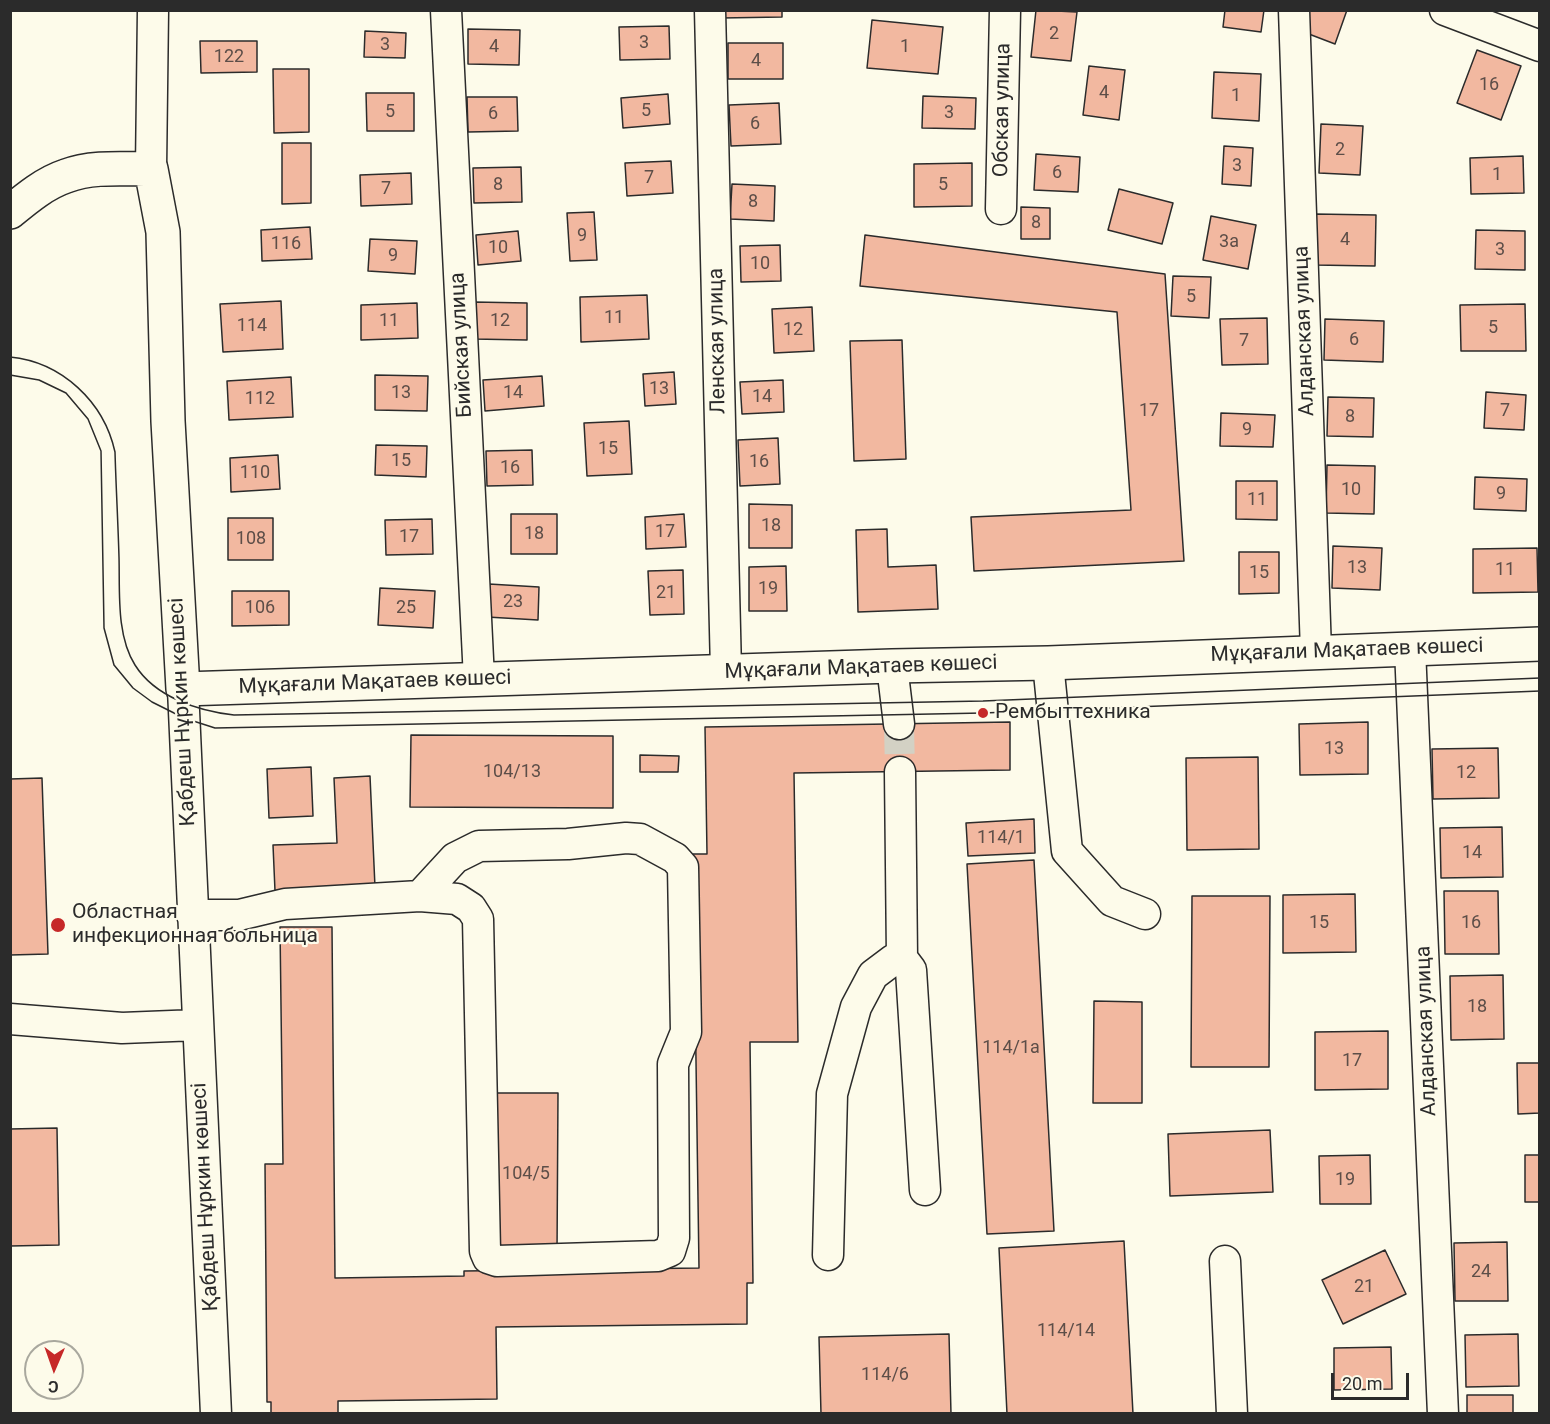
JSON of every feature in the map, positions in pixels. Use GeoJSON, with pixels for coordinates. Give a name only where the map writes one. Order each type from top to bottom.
{"type":"FeatureCollection","features":[{"type":"Feature","properties":{"kind":"main road"},"geometry":{"type":"LineString","coordinates":[[10,212],[33,193],[65,176],[95,170],[151,168]]}},
{"type":"Feature","properties":{"kind":"main road","name":"Қабдеш Нұркин көшесі"},"geometry":{"type":"LineString","coordinates":[[151,168],[163,232],[168,421],[183,689]]}},
{"type":"Feature","properties":{"kind":"main road","name":"Мұқағали Мақатаев көшесі"},"geometry":{"type":"LineString","coordinates":[[183,689],[1048,663],[1539,644]]}},
{"type":"Feature","properties":{"kind":"street","name":"Қабдеш Нұркин көшесі"},"geometry":{"type":"LineString","coordinates":[[151,168],[153,10]]}},
{"type":"Feature","properties":{"kind":"street","name":"Бийская улица"},"geometry":{"type":"LineString","coordinates":[[446,10],[479,679]]}},
{"type":"Feature","properties":{"kind":"street","name":"Ленская улица"},"geometry":{"type":"LineString","coordinates":[[710,10],[726,671]]}},
{"type":"Feature","properties":{"kind":"street","name":"Обская улица"},"geometry":{"type":"LineString","coordinates":[[1001,209],[1005,10]]}},
{"type":"Feature","properties":{"kind":"street","name":"Алданская улица"},"geometry":{"type":"LineString","coordinates":[[1294,10],[1316,652]]}},
{"type":"Feature","properties":{"kind":"street"},"geometry":{"type":"LineString","coordinates":[[1445,10],[1539,46]]}},
{"type":"Feature","properties":{"kind":"street","name":"Алданская улица"},"geometry":{"type":"LineString","coordinates":[[1410,649],[1443,1413]]}},
{"type":"Feature","properties":{"kind":"street"},"geometry":{"type":"LineString","coordinates":[[1048,663],[1067,851],[1112,901],[1145,914]]}},
{"type":"Feature","properties":{"kind":"street"},"geometry":{"type":"LineString","coordinates":[[892,666],[899,724]]}},
{"type":"Feature","properties":{"kind":"street","name":"Қабдеш Нұркин көшесі"},"geometry":{"type":"LineString","coordinates":[[183,689],[216,1413]]}},
{"type":"Feature","properties":{"kind":"street"},"geometry":{"type":"LineString","coordinates":[[900,772],[902,958],[911,970],[925,1190]]}},
{"type":"Feature","properties":{"kind":"street"},"geometry":{"type":"LineString","coordinates":[[192,915],[239,915],[285,904],[420,896],[457,899],[471,908],[478,919],[485,1251],[488,1258],[497,1261],[658,1256],[670,1251],[674,1238],[673,1064],[686,1032],[683,867],[675,858],[640,839],[626,838],[568,844],[479,846],[454,858],[420,896]]}},
{"type":"Feature","properties":{"kind":"street"},"geometry":{"type":"LineString","coordinates":[[828,1254],[832,1094],[856,1007],[873,975],[892,960],[902,958]]}},
{"type":"Feature","properties":{"kind":"street"},"geometry":{"type":"LineString","coordinates":[[10,1019],[122,1028],[197,1025]]}},
{"type":"Feature","properties":{"kind":"street"},"geometry":{"type":"LineString","coordinates":[[1225,1260],[1232,1413]]}},
{"type":"Feature","properties":{"kind":"building"},"geometry":{"type":"Polygon","coordinates":[[[721,10],[782,10],[782,17],[721,18],[721,10]]]}},
{"type":"Feature","properties":{"kind":"building"},"geometry":{"type":"Polygon","coordinates":[[[1036,10],[1077,12],[1071,61],[1031,57],[1036,10]]]}},
{"type":"Feature","properties":{"kind":"building"},"geometry":{"type":"Polygon","coordinates":[[[1225,10],[1264,10],[1261,32],[1223,27],[1225,10]]]}},
{"type":"Feature","properties":{"kind":"building"},"geometry":{"type":"Polygon","coordinates":[[[1309,10],[1347,10],[1335,44],[1301,31],[1309,10]]]}},
{"type":"Feature","properties":{"kind":"building"},"geometry":{"type":"Polygon","coordinates":[[[872,20],[943,27],[938,74],[867,68],[872,20]]]}},
{"type":"Feature","properties":{"kind":"building"},"geometry":{"type":"Polygon","coordinates":[[[669,26],[670,59],[620,60],[619,27],[669,26]]]}},
{"type":"Feature","properties":{"kind":"building"},"geometry":{"type":"Polygon","coordinates":[[[468,29],[520,30],[519,65],[468,64],[468,29]]]}},
{"type":"Feature","properties":{"kind":"building"},"geometry":{"type":"Polygon","coordinates":[[[365,31],[406,33],[405,58],[364,57],[365,31]]]}},
{"type":"Feature","properties":{"kind":"building"},"geometry":{"type":"Polygon","coordinates":[[[200,41],[257,41],[257,72],[201,73],[200,41]]]}},
{"type":"Feature","properties":{"kind":"building"},"geometry":{"type":"Polygon","coordinates":[[[728,43],[783,43],[783,79],[728,79],[728,43]]]}},
{"type":"Feature","properties":{"kind":"building"},"geometry":{"type":"Polygon","coordinates":[[[1477,50],[1521,66],[1501,120],[1457,103],[1477,50]]]}},
{"type":"Feature","properties":{"kind":"building"},"geometry":{"type":"Polygon","coordinates":[[[1089,66],[1125,70],[1119,120],[1083,115],[1089,66]]]}},
{"type":"Feature","properties":{"kind":"building"},"geometry":{"type":"Polygon","coordinates":[[[273,69],[309,69],[309,132],[274,133],[273,69]]]}},
{"type":"Feature","properties":{"kind":"building"},"geometry":{"type":"Polygon","coordinates":[[[1214,72],[1261,74],[1259,121],[1212,118],[1214,72]]]}},
{"type":"Feature","properties":{"kind":"building"},"geometry":{"type":"Polygon","coordinates":[[[366,93],[414,93],[414,131],[367,131],[366,93]]]}},
{"type":"Feature","properties":{"kind":"building"},"geometry":{"type":"Polygon","coordinates":[[[668,94],[670,124],[623,128],[621,98],[668,94]]]}},
{"type":"Feature","properties":{"kind":"building"},"geometry":{"type":"Polygon","coordinates":[[[923,96],[976,98],[975,129],[922,128],[923,96]]]}},
{"type":"Feature","properties":{"kind":"building"},"geometry":{"type":"Polygon","coordinates":[[[467,97],[517,97],[518,131],[468,132],[467,97]]]}},
{"type":"Feature","properties":{"kind":"building"},"geometry":{"type":"Polygon","coordinates":[[[779,103],[781,144],[731,146],[729,105],[779,103]]]}},
{"type":"Feature","properties":{"kind":"building"},"geometry":{"type":"Polygon","coordinates":[[[1321,124],[1363,126],[1360,175],[1319,173],[1321,124]]]}},
{"type":"Feature","properties":{"kind":"building"},"geometry":{"type":"Polygon","coordinates":[[[282,143],[311,143],[311,203],[282,204],[282,143]]]}},
{"type":"Feature","properties":{"kind":"building"},"geometry":{"type":"Polygon","coordinates":[[[1224,146],[1253,148],[1251,186],[1222,184],[1224,146]]]}},
{"type":"Feature","properties":{"kind":"building"},"geometry":{"type":"Polygon","coordinates":[[[1036,154],[1080,157],[1078,192],[1034,190],[1036,154]]]}},
{"type":"Feature","properties":{"kind":"building"},"geometry":{"type":"Polygon","coordinates":[[[1523,156],[1524,193],[1471,194],[1470,158],[1523,156]]]}},
{"type":"Feature","properties":{"kind":"building"},"geometry":{"type":"Polygon","coordinates":[[[671,161],[673,193],[627,196],[625,163],[671,161]]]}},
{"type":"Feature","properties":{"kind":"building"},"geometry":{"type":"Polygon","coordinates":[[[972,163],[972,206],[914,207],[914,164],[972,163]]]}},
{"type":"Feature","properties":{"kind":"building"},"geometry":{"type":"Polygon","coordinates":[[[521,167],[522,202],[474,203],[473,168],[521,167]]]}},
{"type":"Feature","properties":{"kind":"building"},"geometry":{"type":"Polygon","coordinates":[[[411,173],[412,204],[361,206],[360,175],[411,173]]]}},
{"type":"Feature","properties":{"kind":"building"},"geometry":{"type":"Polygon","coordinates":[[[732,184],[775,186],[774,221],[730,219],[732,184]]]}},
{"type":"Feature","properties":{"kind":"building"},"geometry":{"type":"Polygon","coordinates":[[[1119,189],[1173,203],[1162,244],[1108,230],[1119,189]]]}},
{"type":"Feature","properties":{"kind":"building"},"geometry":{"type":"Polygon","coordinates":[[[1021,207],[1050,208],[1050,239],[1021,239],[1021,207]]]}},
{"type":"Feature","properties":{"kind":"building"},"geometry":{"type":"Polygon","coordinates":[[[594,212],[597,260],[570,261],[567,213],[594,212]]]}},
{"type":"Feature","properties":{"kind":"building"},"geometry":{"type":"Polygon","coordinates":[[[1315,214],[1376,215],[1375,266],[1314,265],[1315,214]]]}},
{"type":"Feature","properties":{"kind":"building"},"geometry":{"type":"Polygon","coordinates":[[[1211,216],[1256,225],[1248,269],[1203,260],[1211,216]]]}},
{"type":"Feature","properties":{"kind":"building"},"geometry":{"type":"Polygon","coordinates":[[[310,227],[312,259],[262,261],[261,230],[310,227]]]}},
{"type":"Feature","properties":{"kind":"building"},"geometry":{"type":"Polygon","coordinates":[[[1476,230],[1525,231],[1525,270],[1475,269],[1476,230]]]}},
{"type":"Feature","properties":{"kind":"building"},"geometry":{"type":"Polygon","coordinates":[[[518,231],[521,261],[478,265],[476,235],[518,231]]]}},
{"type":"Feature","properties":{"kind":"building"},"geometry":{"type":"Polygon","coordinates":[[[865,235],[1165,274],[1184,561],[974,571],[971,517],[1131,510],[1117,312],[860,286],[865,235]]]}},
{"type":"Feature","properties":{"kind":"building"},"geometry":{"type":"Polygon","coordinates":[[[370,239],[417,241],[415,274],[368,271],[370,239]]]}},
{"type":"Feature","properties":{"kind":"building"},"geometry":{"type":"Polygon","coordinates":[[[780,245],[781,281],[741,282],[740,246],[780,245]]]}},
{"type":"Feature","properties":{"kind":"building"},"geometry":{"type":"Polygon","coordinates":[[[1173,276],[1211,277],[1209,318],[1171,316],[1173,276]]]}},
{"type":"Feature","properties":{"kind":"building"},"geometry":{"type":"Polygon","coordinates":[[[647,295],[649,339],[581,342],[580,297],[647,295]]]}},
{"type":"Feature","properties":{"kind":"building"},"geometry":{"type":"Polygon","coordinates":[[[281,301],[283,349],[223,352],[220,304],[281,301]]]}},
{"type":"Feature","properties":{"kind":"building"},"geometry":{"type":"Polygon","coordinates":[[[474,302],[527,303],[527,340],[473,339],[474,302]]]}},
{"type":"Feature","properties":{"kind":"building"},"geometry":{"type":"Polygon","coordinates":[[[417,303],[418,338],[361,340],[361,305],[417,303]]]}},
{"type":"Feature","properties":{"kind":"building"},"geometry":{"type":"Polygon","coordinates":[[[1525,304],[1526,351],[1461,351],[1460,305],[1525,304]]]}},
{"type":"Feature","properties":{"kind":"building"},"geometry":{"type":"Polygon","coordinates":[[[812,307],[814,351],[774,353],[772,309],[812,307]]]}},
{"type":"Feature","properties":{"kind":"building"},"geometry":{"type":"Polygon","coordinates":[[[1267,318],[1268,364],[1222,365],[1220,319],[1267,318]]]}},
{"type":"Feature","properties":{"kind":"building"},"geometry":{"type":"Polygon","coordinates":[[[1325,319],[1384,321],[1383,362],[1324,360],[1325,319]]]}},
{"type":"Feature","properties":{"kind":"building"},"geometry":{"type":"Polygon","coordinates":[[[902,340],[906,459],[854,461],[850,341],[902,340]]]}},
{"type":"Feature","properties":{"kind":"building"},"geometry":{"type":"Polygon","coordinates":[[[674,372],[676,404],[645,406],[643,374],[674,372]]]}},
{"type":"Feature","properties":{"kind":"building"},"geometry":{"type":"Polygon","coordinates":[[[375,375],[428,376],[427,411],[375,410],[375,375]]]}},
{"type":"Feature","properties":{"kind":"building"},"geometry":{"type":"Polygon","coordinates":[[[542,376],[544,406],[485,411],[483,380],[542,376]]]}},
{"type":"Feature","properties":{"kind":"building"},"geometry":{"type":"Polygon","coordinates":[[[291,377],[293,417],[229,420],[227,381],[291,377]]]}},
{"type":"Feature","properties":{"kind":"building"},"geometry":{"type":"Polygon","coordinates":[[[783,380],[784,412],[742,414],[740,382],[783,380]]]}},
{"type":"Feature","properties":{"kind":"building"},"geometry":{"type":"Polygon","coordinates":[[[1486,392],[1526,395],[1524,430],[1484,428],[1486,392]]]}},
{"type":"Feature","properties":{"kind":"building"},"geometry":{"type":"Polygon","coordinates":[[[1328,397],[1374,398],[1373,437],[1327,436],[1328,397]]]}},
{"type":"Feature","properties":{"kind":"building"},"geometry":{"type":"Polygon","coordinates":[[[1221,413],[1275,415],[1273,447],[1220,446],[1221,413]]]}},
{"type":"Feature","properties":{"kind":"building"},"geometry":{"type":"Polygon","coordinates":[[[629,421],[632,474],[587,476],[584,423],[629,421]]]}},
{"type":"Feature","properties":{"kind":"building"},"geometry":{"type":"Polygon","coordinates":[[[778,438],[780,484],[740,486],[738,440],[778,438]]]}},
{"type":"Feature","properties":{"kind":"building"},"geometry":{"type":"Polygon","coordinates":[[[376,445],[427,446],[426,477],[375,475],[376,445]]]}},
{"type":"Feature","properties":{"kind":"building"},"geometry":{"type":"Polygon","coordinates":[[[532,450],[533,485],[487,486],[486,451],[532,450]]]}},
{"type":"Feature","properties":{"kind":"building"},"geometry":{"type":"Polygon","coordinates":[[[278,455],[280,489],[231,492],[230,458],[278,455]]]}},
{"type":"Feature","properties":{"kind":"building"},"geometry":{"type":"Polygon","coordinates":[[[1327,465],[1375,466],[1374,514],[1326,513],[1327,465]]]}},
{"type":"Feature","properties":{"kind":"building"},"geometry":{"type":"Polygon","coordinates":[[[1475,477],[1527,479],[1526,511],[1474,509],[1475,477]]]}},
{"type":"Feature","properties":{"kind":"building"},"geometry":{"type":"Polygon","coordinates":[[[1236,481],[1277,481],[1277,520],[1236,519],[1236,481]]]}},
{"type":"Feature","properties":{"kind":"building"},"geometry":{"type":"Polygon","coordinates":[[[749,504],[792,505],[792,548],[749,548],[749,504]]]}},
{"type":"Feature","properties":{"kind":"building"},"geometry":{"type":"Polygon","coordinates":[[[511,514],[557,514],[557,554],[511,554],[511,514]]]}},
{"type":"Feature","properties":{"kind":"building"},"geometry":{"type":"Polygon","coordinates":[[[684,514],[686,547],[646,549],[645,517],[684,514]]]}},
{"type":"Feature","properties":{"kind":"building"},"geometry":{"type":"Polygon","coordinates":[[[228,518],[273,518],[273,560],[228,560],[228,518]]]}},
{"type":"Feature","properties":{"kind":"building"},"geometry":{"type":"Polygon","coordinates":[[[432,519],[433,554],[386,555],[385,520],[432,519]]]}},
{"type":"Feature","properties":{"kind":"building"},"geometry":{"type":"Polygon","coordinates":[[[887,529],[888,567],[936,565],[938,609],[858,612],[856,530],[887,529]]]}},
{"type":"Feature","properties":{"kind":"building"},"geometry":{"type":"Polygon","coordinates":[[[1333,546],[1382,548],[1380,590],[1332,588],[1333,546]]]}},
{"type":"Feature","properties":{"kind":"building"},"geometry":{"type":"Polygon","coordinates":[[[1537,548],[1538,592],[1473,593],[1473,549],[1537,548]]]}},
{"type":"Feature","properties":{"kind":"building"},"geometry":{"type":"Polygon","coordinates":[[[1239,552],[1279,552],[1279,593],[1239,594],[1239,552]]]}},
{"type":"Feature","properties":{"kind":"building"},"geometry":{"type":"Polygon","coordinates":[[[786,566],[787,611],[749,611],[749,567],[786,566]]]}},
{"type":"Feature","properties":{"kind":"building"},"geometry":{"type":"Polygon","coordinates":[[[683,570],[684,614],[650,615],[648,571],[683,570]]]}},
{"type":"Feature","properties":{"kind":"building"},"geometry":{"type":"Polygon","coordinates":[[[489,584],[539,587],[538,620],[487,617],[489,584]]]}},
{"type":"Feature","properties":{"kind":"building"},"geometry":{"type":"Polygon","coordinates":[[[380,588],[435,591],[433,628],[378,625],[380,588]]]}},
{"type":"Feature","properties":{"kind":"building"},"geometry":{"type":"Polygon","coordinates":[[[232,591],[289,591],[289,625],[232,626],[232,591]]]}},
{"type":"Feature","properties":{"kind":"building"},"geometry":{"type":"Polygon","coordinates":[[[1010,722],[1010,770],[794,773],[798,1042],[750,1042],[753,1283],[747,1283],[747,1324],[496,1327],[497,1399],[338,1401],[338,1414],[271,1414],[271,1402],[267,1402],[265,1164],[283,1164],[280,927],[332,927],[335,1278],[464,1276],[464,1271],[699,1268],[693,854],[707,854],[705,727],[1010,722]]]}},
{"type":"Feature","properties":{"kind":"building"},"geometry":{"type":"Polygon","coordinates":[[[1368,722],[1368,774],[1300,775],[1299,724],[1368,722]]]}},
{"type":"Feature","properties":{"kind":"building"},"geometry":{"type":"Polygon","coordinates":[[[411,735],[613,736],[613,808],[410,807],[411,735]]]}},
{"type":"Feature","properties":{"kind":"building"},"geometry":{"type":"Polygon","coordinates":[[[1498,748],[1499,798],[1433,799],[1432,749],[1498,748]]]}},
{"type":"Feature","properties":{"kind":"building"},"geometry":{"type":"Polygon","coordinates":[[[640,755],[679,756],[678,772],[640,772],[640,755]]]}},
{"type":"Feature","properties":{"kind":"building"},"geometry":{"type":"Polygon","coordinates":[[[1258,757],[1259,849],[1187,850],[1186,758],[1258,757]]]}},
{"type":"Feature","properties":{"kind":"building"},"geometry":{"type":"Polygon","coordinates":[[[311,767],[313,816],[269,818],[267,769],[311,767]]]}},
{"type":"Feature","properties":{"kind":"building"},"geometry":{"type":"Polygon","coordinates":[[[370,776],[375,887],[275,891],[273,845],[337,843],[334,778],[370,776]]]}},
{"type":"Feature","properties":{"kind":"building"},"geometry":{"type":"Polygon","coordinates":[[[42,778],[48,954],[10,955],[10,779],[42,778]]]}},
{"type":"Feature","properties":{"kind":"building"},"geometry":{"type":"Polygon","coordinates":[[[1034,819],[1035,853],[968,856],[966,823],[1034,819]]]}},
{"type":"Feature","properties":{"kind":"building"},"geometry":{"type":"Polygon","coordinates":[[[1502,827],[1503,877],[1441,878],[1440,828],[1502,827]]]}},
{"type":"Feature","properties":{"kind":"building"},"geometry":{"type":"Polygon","coordinates":[[[1034,860],[1054,1231],[987,1234],[967,864],[1034,860]]]}},
{"type":"Feature","properties":{"kind":"building"},"geometry":{"type":"Polygon","coordinates":[[[1444,891],[1498,891],[1499,954],[1445,954],[1444,891]]]}},
{"type":"Feature","properties":{"kind":"building"},"geometry":{"type":"Polygon","coordinates":[[[1355,894],[1356,952],[1283,953],[1283,895],[1355,894]]]}},
{"type":"Feature","properties":{"kind":"building"},"geometry":{"type":"Polygon","coordinates":[[[1192,896],[1270,896],[1269,1067],[1191,1067],[1192,896]]]}},
{"type":"Feature","properties":{"kind":"building"},"geometry":{"type":"Polygon","coordinates":[[[1503,975],[1504,1039],[1451,1040],[1450,976],[1503,975]]]}},
{"type":"Feature","properties":{"kind":"building"},"geometry":{"type":"Polygon","coordinates":[[[1094,1001],[1142,1002],[1142,1103],[1093,1103],[1094,1001]]]}},
{"type":"Feature","properties":{"kind":"building"},"geometry":{"type":"Polygon","coordinates":[[[1388,1031],[1388,1089],[1315,1090],[1315,1032],[1388,1031]]]}},
{"type":"Feature","properties":{"kind":"building"},"geometry":{"type":"Polygon","coordinates":[[[1517,1063],[1540,1063],[1540,1113],[1518,1114],[1517,1063]]]}},
{"type":"Feature","properties":{"kind":"building"},"geometry":{"type":"Polygon","coordinates":[[[494,1093],[558,1093],[557,1254],[494,1254],[494,1093]]]}},
{"type":"Feature","properties":{"kind":"building"},"geometry":{"type":"Polygon","coordinates":[[[57,1128],[59,1245],[10,1246],[10,1129],[57,1128]]]}},
{"type":"Feature","properties":{"kind":"building"},"geometry":{"type":"Polygon","coordinates":[[[1270,1130],[1273,1192],[1170,1196],[1168,1134],[1270,1130]]]}},
{"type":"Feature","properties":{"kind":"building"},"geometry":{"type":"Polygon","coordinates":[[[1370,1155],[1371,1204],[1320,1204],[1319,1156],[1370,1155]]]}},
{"type":"Feature","properties":{"kind":"building"},"geometry":{"type":"Polygon","coordinates":[[[1525,1155],[1540,1155],[1540,1202],[1525,1202],[1525,1155]]]}},
{"type":"Feature","properties":{"kind":"building"},"geometry":{"type":"Polygon","coordinates":[[[1124,1241],[1133,1414],[1007,1414],[999,1248],[1124,1241]]]}},
{"type":"Feature","properties":{"kind":"building"},"geometry":{"type":"Polygon","coordinates":[[[1507,1242],[1508,1301],[1455,1301],[1454,1243],[1507,1242]]]}},
{"type":"Feature","properties":{"kind":"building"},"geometry":{"type":"Polygon","coordinates":[[[1385,1250],[1406,1294],[1343,1324],[1322,1280],[1385,1250]]]}},
{"type":"Feature","properties":{"kind":"building"},"geometry":{"type":"Polygon","coordinates":[[[949,1334],[951,1414],[821,1414],[819,1337],[949,1334]]]}},
{"type":"Feature","properties":{"kind":"building"},"geometry":{"type":"Polygon","coordinates":[[[1518,1334],[1519,1386],[1466,1387],[1465,1335],[1518,1334]]]}},
{"type":"Feature","properties":{"kind":"building"},"geometry":{"type":"Polygon","coordinates":[[[1391,1347],[1392,1389],[1334,1390],[1334,1348],[1391,1347]]]}},
{"type":"Feature","properties":{"kind":"building"},"geometry":{"type":"Polygon","coordinates":[[[1467,1395],[1513,1395],[1513,1414],[1467,1414],[1467,1395]]]}},
{"type":"Feature","properties":{"kind":"tunnel"},"geometry":{"type":"LineString","coordinates":[[899,724],[900,772]]}},
{"type":"Feature","properties":{"kind":"tram line"},"geometry":{"type":"LineString","coordinates":[[10,357],[29,360],[63,376],[91,401],[109,434],[115,452],[120,612],[125,640],[135,665],[154,686],[166,694],[192,706],[220,713],[234,715],[983,701],[1540,678]]}},
{"type":"Feature","properties":{"kind":"tram line"},"geometry":{"type":"LineString","coordinates":[[10,375],[39,380],[66,393],[88,419],[101,451],[104,628],[114,665],[133,688],[152,702],[184,718],[215,728],[983,713],[1540,691]]}},
{"type":"Feature","properties":{"kind":"place","name":"Рембыттехника"},"geometry":{"type":"Point","coordinates":[983,713]}},
{"type":"Feature","properties":{"kind":"place","name":"Областная инфекционная больница"},"geometry":{"type":"Point","coordinates":[58,925]}}]}
